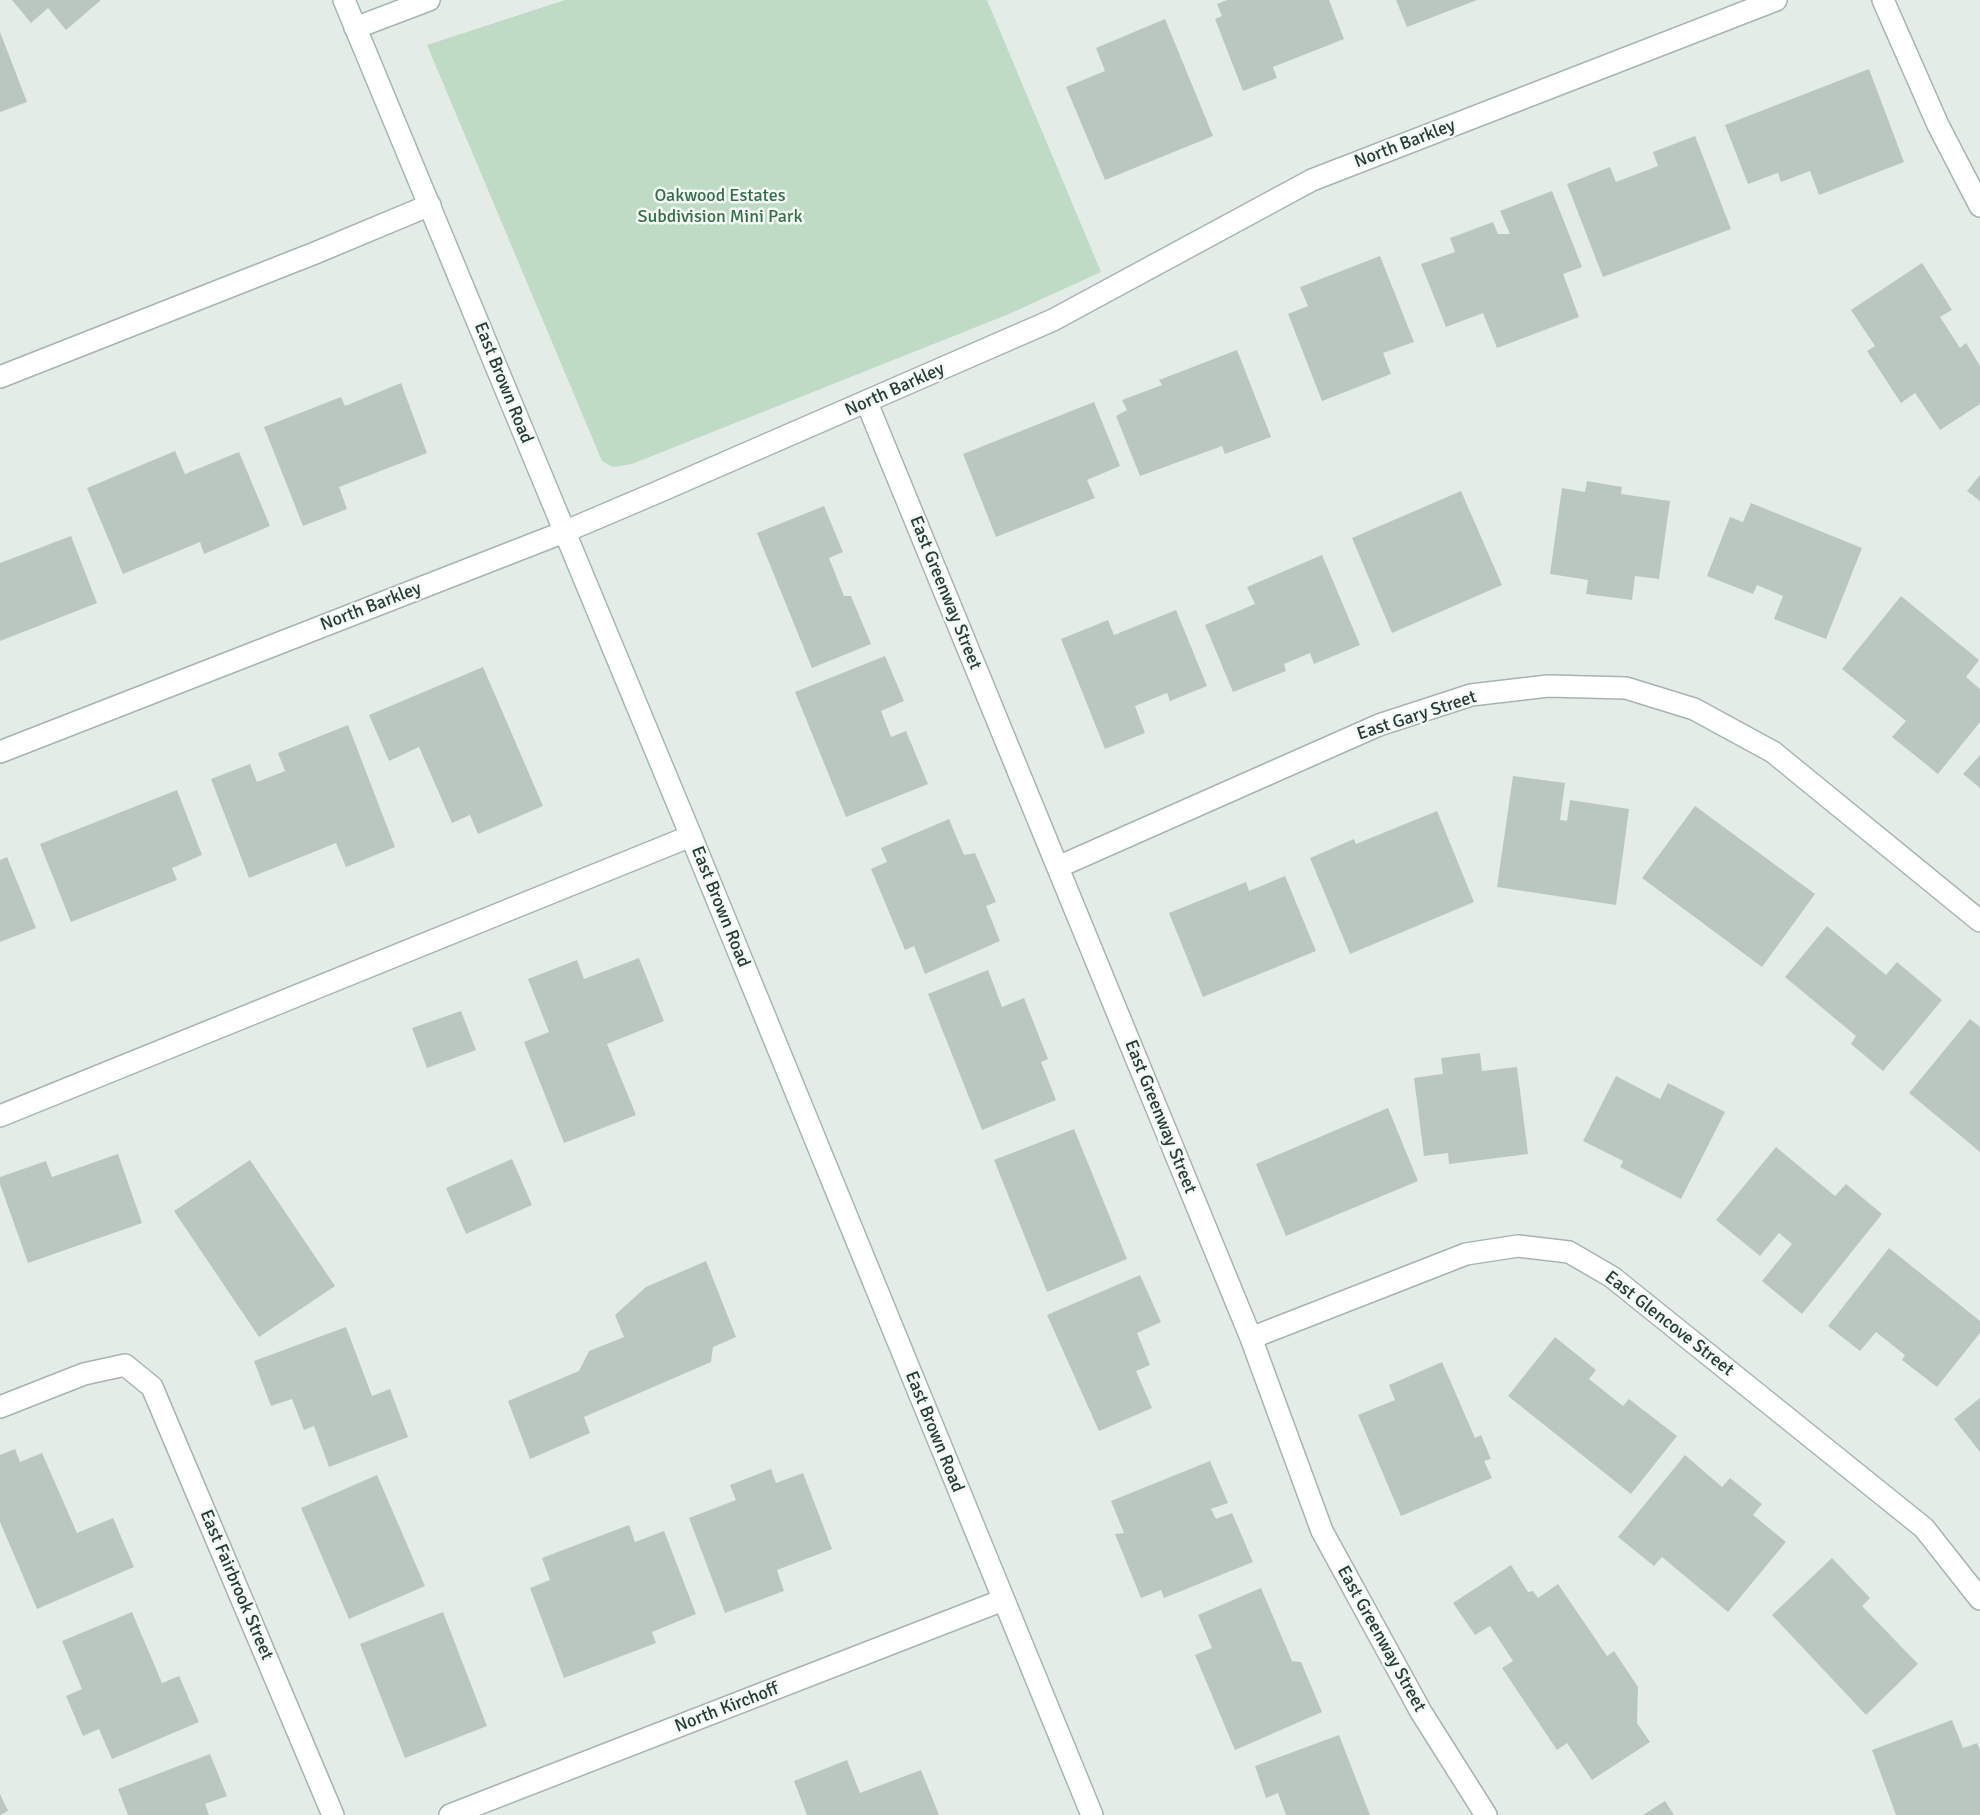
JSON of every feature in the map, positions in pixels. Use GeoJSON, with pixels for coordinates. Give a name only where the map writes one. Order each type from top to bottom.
{"type":"FeatureCollection","features":[{"type":"Feature","properties":{"kind":"street","name":"East Brown Road"},"geometry":{"type":"LineString","coordinates":[[344,0],[691,836],[1092,1815]]}},
{"type":"Feature","properties":{"kind":"street"},"geometry":{"type":"LineString","coordinates":[[355,28],[429,0]]}},
{"type":"Feature","properties":{"kind":"street","name":"North Barkley"},"geometry":{"type":"LineString","coordinates":[[0,752],[564,532],[867,403],[1053,320],[1312,180],[1776,0]]}},
{"type":"Feature","properties":{"kind":"street"},"geometry":{"type":"LineString","coordinates":[[1882,0],[1938,125],[1980,206]]}},
{"type":"Feature","properties":{"kind":"street"},"geometry":{"type":"LineString","coordinates":[[0,377],[430,205]]}},
{"type":"Feature","properties":{"kind":"street","name":"East Greenway Street"},"geometry":{"type":"LineString","coordinates":[[867,403],[1251,1338],[1322,1531],[1421,1712],[1486,1815]]}},
{"type":"Feature","properties":{"kind":"street","name":"East Gary Street"},"geometry":{"type":"LineString","coordinates":[[1058,867],[1379,726],[1471,695],[1548,686],[1626,688],[1694,709],[1773,752],[1980,921]]}},
{"type":"Feature","properties":{"kind":"street"},"geometry":{"type":"LineString","coordinates":[[0,1116],[691,836]]}},
{"type":"Feature","properties":{"kind":"street","name":"East Glencove Street"},"geometry":{"type":"LineString","coordinates":[[1251,1338],[1466,1254],[1518,1247],[1569,1252],[1612,1277],[1924,1528],[1980,1599]]}},
{"type":"Feature","properties":{"kind":"street","name":"East Fairbrook Street"},"geometry":{"type":"LineString","coordinates":[[0,1407],[83,1374],[125,1365],[152,1387],[333,1815]]}},
{"type":"Feature","properties":{"kind":"street","name":"North Kirchoff"},"geometry":{"type":"LineString","coordinates":[[450,1815],[1003,1600]]}},
{"type":"Feature","properties":{"kind":"green space","name":"Oakwood Estates Subdivision Mini Park"},"geometry":{"type":"Polygon","coordinates":[[[565,0],[987,0],[1101,272],[1009,314],[632,464],[613,467],[602,461],[427,45],[565,0]]]}},
{"type":"Feature","properties":{"kind":"building"},"geometry":{"type":"Polygon","coordinates":[[[12,0],[101,0],[66,30],[48,8],[31,23],[12,0]]]}},
{"type":"Feature","properties":{"kind":"building"},"geometry":{"type":"Polygon","coordinates":[[[1227,0],[1329,0],[1344,39],[1273,67],[1277,78],[1243,91],[1215,19],[1222,16],[1217,4],[1227,0]]]}},
{"type":"Feature","properties":{"kind":"building"},"geometry":{"type":"Polygon","coordinates":[[[1396,0],[1477,0],[1407,27],[1396,0]]]}},
{"type":"Feature","properties":{"kind":"building"},"geometry":{"type":"Polygon","coordinates":[[[1165,19],[1213,136],[1105,180],[1066,87],[1105,71],[1096,48],[1165,19]]]}},
{"type":"Feature","properties":{"kind":"building"},"geometry":{"type":"Polygon","coordinates":[[[0,32],[27,102],[0,112],[0,32]]]}},
{"type":"Feature","properties":{"kind":"building"},"geometry":{"type":"Polygon","coordinates":[[[1869,69],[1904,162],[1819,195],[1810,171],[1781,182],[1778,173],[1748,184],[1725,125],[1869,69]]]}},
{"type":"Feature","properties":{"kind":"building"},"geometry":{"type":"Polygon","coordinates":[[[1695,136],[1731,229],[1603,277],[1567,184],[1610,167],[1616,182],[1658,166],[1653,152],[1695,136]]]}},
{"type":"Feature","properties":{"kind":"building"},"geometry":{"type":"Polygon","coordinates":[[[1552,191],[1582,267],[1563,274],[1579,317],[1497,348],[1483,313],[1446,327],[1421,264],[1455,252],[1450,238],[1493,222],[1498,234],[1510,234],[1500,211],[1552,191]]]}},
{"type":"Feature","properties":{"kind":"building"},"geometry":{"type":"Polygon","coordinates":[[[1380,256],[1414,342],[1383,353],[1391,374],[1322,401],[1288,314],[1308,306],[1300,287],[1380,256]]]}},
{"type":"Feature","properties":{"kind":"building"},"geometry":{"type":"Polygon","coordinates":[[[1922,263],[1952,310],[1940,317],[1960,348],[1966,343],[1980,366],[1980,404],[1940,430],[1915,393],[1901,403],[1867,351],[1875,346],[1851,310],[1922,263]]]}},
{"type":"Feature","properties":{"kind":"building"},"geometry":{"type":"Polygon","coordinates":[[[1237,350],[1271,437],[1225,454],[1222,446],[1140,476],[1116,416],[1127,410],[1122,400],[1162,385],[1159,380],[1237,350]]]}},
{"type":"Feature","properties":{"kind":"building"},"geometry":{"type":"Polygon","coordinates":[[[401,383],[427,453],[339,487],[347,509],[303,526],[264,427],[341,397],[345,406],[401,383]]]}},
{"type":"Feature","properties":{"kind":"building"},"geometry":{"type":"Polygon","coordinates":[[[1094,402],[1120,466],[1087,480],[1095,498],[996,537],[963,454],[1094,402]]]}},
{"type":"Feature","properties":{"kind":"building"},"geometry":{"type":"Polygon","coordinates":[[[175,451],[185,474],[239,452],[270,526],[204,554],[200,542],[123,574],[87,488],[175,451]]]}},
{"type":"Feature","properties":{"kind":"building"},"geometry":{"type":"Polygon","coordinates":[[[1980,475],[1980,501],[1967,491],[1980,475]]]}},
{"type":"Feature","properties":{"kind":"building"},"geometry":{"type":"Polygon","coordinates":[[[1587,481],[1622,487],[1621,494],[1670,501],[1659,579],[1635,576],[1632,600],[1586,594],[1588,580],[1550,574],[1562,488],[1585,492],[1587,481]]]}},
{"type":"Feature","properties":{"kind":"building"},"geometry":{"type":"Polygon","coordinates":[[[1461,491],[1502,585],[1392,633],[1352,538],[1461,491]]]}},
{"type":"Feature","properties":{"kind":"building"},"geometry":{"type":"Polygon","coordinates":[[[1751,503],[1862,548],[1826,639],[1774,619],[1783,596],[1757,585],[1753,594],[1707,576],[1730,517],[1743,522],[1751,503]]]}},
{"type":"Feature","properties":{"kind":"building"},"geometry":{"type":"Polygon","coordinates":[[[824,506],[843,552],[829,558],[844,596],[851,596],[871,644],[812,668],[757,533],[824,506]]]}},
{"type":"Feature","properties":{"kind":"building"},"geometry":{"type":"Polygon","coordinates":[[[71,536],[97,603],[0,641],[0,563],[71,536]]]}},
{"type":"Feature","properties":{"kind":"building"},"geometry":{"type":"Polygon","coordinates":[[[1322,555],[1360,645],[1314,664],[1310,653],[1284,664],[1286,671],[1233,692],[1205,625],[1255,604],[1247,587],[1322,555]]]}},
{"type":"Feature","properties":{"kind":"building"},"geometry":{"type":"Polygon","coordinates":[[[1901,596],[1979,660],[1966,677],[1980,689],[1980,722],[1938,774],[1892,737],[1906,721],[1842,669],[1901,596]]]}},
{"type":"Feature","properties":{"kind":"building"},"geometry":{"type":"Polygon","coordinates":[[[1176,610],[1207,686],[1170,701],[1167,693],[1135,706],[1145,733],[1105,749],[1061,639],[1108,620],[1114,635],[1176,610]]]}},
{"type":"Feature","properties":{"kind":"building"},"geometry":{"type":"Polygon","coordinates":[[[885,656],[904,701],[881,711],[891,737],[906,731],[928,784],[846,817],[795,692],[885,656]]]}},
{"type":"Feature","properties":{"kind":"building"},"geometry":{"type":"Polygon","coordinates":[[[483,667],[543,806],[478,834],[470,815],[452,823],[419,747],[389,761],[369,715],[483,667]]]}},
{"type":"Feature","properties":{"kind":"building"},"geometry":{"type":"Polygon","coordinates":[[[348,725],[395,847],[346,867],[336,843],[249,878],[211,779],[250,764],[257,782],[285,771],[278,753],[348,725]]]}},
{"type":"Feature","properties":{"kind":"building"},"geometry":{"type":"Polygon","coordinates":[[[1980,755],[1980,788],[1963,774],[1980,755]]]}},
{"type":"Feature","properties":{"kind":"building"},"geometry":{"type":"Polygon","coordinates":[[[1513,776],[1565,783],[1560,820],[1567,821],[1570,800],[1629,809],[1616,905],[1497,887],[1513,776]]]}},
{"type":"Feature","properties":{"kind":"building"},"geometry":{"type":"Polygon","coordinates":[[[177,790],[202,855],[172,868],[177,880],[71,922],[40,844],[177,790]]]}},
{"type":"Feature","properties":{"kind":"building"},"geometry":{"type":"Polygon","coordinates":[[[1695,806],[1815,894],[1762,967],[1642,878],[1695,806]]]}},
{"type":"Feature","properties":{"kind":"building"},"geometry":{"type":"Polygon","coordinates":[[[1437,811],[1474,902],[1350,954],[1310,858],[1354,839],[1356,844],[1437,811]]]}},
{"type":"Feature","properties":{"kind":"building"},"geometry":{"type":"Polygon","coordinates":[[[949,819],[964,855],[975,853],[996,902],[986,906],[1000,941],[925,974],[914,946],[905,950],[871,869],[887,862],[881,848],[949,819]]]}},
{"type":"Feature","properties":{"kind":"building"},"geometry":{"type":"Polygon","coordinates":[[[7,857],[36,928],[0,942],[0,860],[7,857]]]}},
{"type":"Feature","properties":{"kind":"building"},"geometry":{"type":"Polygon","coordinates":[[[1285,876],[1316,951],[1203,997],[1169,913],[1246,882],[1249,891],[1285,876]]]}},
{"type":"Feature","properties":{"kind":"building"},"geometry":{"type":"Polygon","coordinates":[[[1827,926],[1886,975],[1897,962],[1942,1000],[1883,1071],[1851,1044],[1856,1036],[1785,977],[1827,926]]]}},
{"type":"Feature","properties":{"kind":"building"},"geometry":{"type":"Polygon","coordinates":[[[639,958],[664,1021],[607,1044],[636,1115],[564,1143],[524,1042],[549,1032],[528,979],[577,960],[584,979],[639,958]]]}},
{"type":"Feature","properties":{"kind":"building"},"geometry":{"type":"Polygon","coordinates":[[[988,970],[1002,1007],[1024,998],[1048,1059],[1041,1062],[1056,1100],[982,1130],[928,994],[988,970]]]}},
{"type":"Feature","properties":{"kind":"building"},"geometry":{"type":"Polygon","coordinates":[[[461,1011],[476,1050],[427,1068],[412,1028],[461,1011]]]}},
{"type":"Feature","properties":{"kind":"building"},"geometry":{"type":"Polygon","coordinates":[[[1970,1019],[1980,1027],[1980,1152],[1909,1093],[1970,1019]]]}},
{"type":"Feature","properties":{"kind":"building"},"geometry":{"type":"Polygon","coordinates":[[[1480,1053],[1482,1071],[1517,1067],[1528,1154],[1449,1164],[1448,1153],[1424,1156],[1414,1078],[1443,1074],[1441,1058],[1480,1053]]]}},
{"type":"Feature","properties":{"kind":"building"},"geometry":{"type":"Polygon","coordinates":[[[1616,1076],[1660,1099],[1668,1083],[1725,1112],[1681,1199],[1620,1167],[1623,1161],[1583,1141],[1616,1076]]]}},
{"type":"Feature","properties":{"kind":"building"},"geometry":{"type":"Polygon","coordinates":[[[1388,1108],[1418,1181],[1286,1236],[1256,1164],[1388,1108]]]}},
{"type":"Feature","properties":{"kind":"building"},"geometry":{"type":"Polygon","coordinates":[[[1074,1129],[1127,1259],[1047,1292],[994,1160],[1074,1129]]]}},
{"type":"Feature","properties":{"kind":"building"},"geometry":{"type":"Polygon","coordinates":[[[1776,1147],[1835,1196],[1846,1184],[1882,1214],[1802,1314],[1762,1281],[1792,1244],[1779,1233],[1760,1256],[1716,1220],[1776,1147]]]}},
{"type":"Feature","properties":{"kind":"building"},"geometry":{"type":"Polygon","coordinates":[[[118,1154],[142,1223],[28,1263],[0,1184],[0,1177],[46,1161],[52,1177],[118,1154]]]}},
{"type":"Feature","properties":{"kind":"building"},"geometry":{"type":"Polygon","coordinates":[[[512,1159],[532,1205],[466,1234],[446,1188],[512,1159]]]}},
{"type":"Feature","properties":{"kind":"building"},"geometry":{"type":"Polygon","coordinates":[[[250,1160],[335,1286],[259,1337],[174,1211],[250,1160]]]}},
{"type":"Feature","properties":{"kind":"building"},"geometry":{"type":"Polygon","coordinates":[[[1889,1248],[1980,1321],[1980,1333],[1937,1387],[1902,1360],[1905,1355],[1876,1332],[1860,1351],[1828,1326],[1889,1248]]]}},
{"type":"Feature","properties":{"kind":"building"},"geometry":{"type":"Polygon","coordinates":[[[706,1261],[736,1337],[713,1347],[711,1362],[584,1417],[590,1433],[530,1459],[508,1401],[579,1371],[589,1351],[624,1337],[615,1315],[646,1287],[706,1261]]]}},
{"type":"Feature","properties":{"kind":"building"},"geometry":{"type":"Polygon","coordinates":[[[1140,1275],[1161,1322],[1137,1333],[1150,1365],[1136,1371],[1152,1408],[1099,1431],[1047,1315],[1140,1275]]]}},
{"type":"Feature","properties":{"kind":"building"},"geometry":{"type":"Polygon","coordinates":[[[346,1327],[372,1396],[390,1389],[408,1437],[329,1467],[314,1426],[304,1430],[292,1399],[271,1406],[254,1361],[346,1327]]]}},
{"type":"Feature","properties":{"kind":"building"},"geometry":{"type":"Polygon","coordinates":[[[1555,1337],[1596,1370],[1589,1379],[1623,1406],[1629,1399],[1677,1436],[1631,1494],[1508,1396],[1555,1337]]]}},
{"type":"Feature","properties":{"kind":"building"},"geometry":{"type":"Polygon","coordinates":[[[1442,1362],[1475,1438],[1481,1435],[1491,1459],[1484,1461],[1492,1478],[1401,1516],[1358,1415],[1395,1400],[1389,1385],[1442,1362]]]}},
{"type":"Feature","properties":{"kind":"building"},"geometry":{"type":"Polygon","coordinates":[[[1980,1398],[1980,1452],[1954,1419],[1980,1398]]]}},
{"type":"Feature","properties":{"kind":"building"},"geometry":{"type":"Polygon","coordinates":[[[15,1449],[20,1462],[42,1453],[77,1533],[113,1518],[134,1567],[37,1609],[0,1522],[0,1455],[15,1449]]]}},
{"type":"Feature","properties":{"kind":"building"},"geometry":{"type":"Polygon","coordinates":[[[1685,1455],[1722,1487],[1730,1478],[1762,1504],[1753,1515],[1786,1542],[1728,1612],[1662,1557],[1654,1566],[1618,1537],[1685,1455]]]}},
{"type":"Feature","properties":{"kind":"building"},"geometry":{"type":"Polygon","coordinates":[[[1210,1461],[1228,1503],[1211,1509],[1216,1519],[1232,1513],[1253,1562],[1164,1598],[1161,1590],[1141,1598],[1115,1534],[1124,1533],[1111,1501],[1210,1461]]]}},
{"type":"Feature","properties":{"kind":"building"},"geometry":{"type":"Polygon","coordinates":[[[771,1469],[776,1483],[803,1473],[832,1549],[777,1570],[784,1591],[725,1613],[689,1518],[736,1500],[730,1485],[771,1469]]]}},
{"type":"Feature","properties":{"kind":"building"},"geometry":{"type":"Polygon","coordinates":[[[377,1475],[425,1586],[349,1619],[301,1508],[377,1475]]]}},
{"type":"Feature","properties":{"kind":"building"},"geometry":{"type":"Polygon","coordinates":[[[629,1525],[635,1542],[664,1531],[696,1614],[652,1632],[656,1643],[564,1678],[530,1588],[550,1580],[542,1558],[629,1525]]]}},
{"type":"Feature","properties":{"kind":"building"},"geometry":{"type":"Polygon","coordinates":[[[1832,1558],[1870,1598],[1862,1606],[1918,1664],[1866,1715],[1772,1615],[1832,1558]]]}},
{"type":"Feature","properties":{"kind":"building"},"geometry":{"type":"Polygon","coordinates":[[[1511,1565],[1528,1592],[1533,1591],[1538,1598],[1558,1584],[1607,1656],[1614,1651],[1638,1687],[1637,1723],[1650,1742],[1592,1780],[1567,1743],[1557,1750],[1502,1668],[1513,1661],[1490,1626],[1475,1635],[1453,1603],[1511,1565]]]}},
{"type":"Feature","properties":{"kind":"building"},"geometry":{"type":"Polygon","coordinates":[[[1261,1588],[1292,1661],[1301,1662],[1322,1712],[1235,1750],[1195,1655],[1212,1648],[1198,1615],[1261,1588]]]}},
{"type":"Feature","properties":{"kind":"building"},"geometry":{"type":"Polygon","coordinates":[[[132,1612],[162,1683],[179,1676],[199,1722],[112,1759],[99,1729],[83,1736],[66,1696],[82,1689],[62,1641],[132,1612]]]}},
{"type":"Feature","properties":{"kind":"building"},"geometry":{"type":"Polygon","coordinates":[[[443,1612],[487,1726],[405,1758],[360,1644],[443,1612]]]}},
{"type":"Feature","properties":{"kind":"building"},"geometry":{"type":"Polygon","coordinates":[[[1952,1720],[1963,1748],[1977,1743],[1980,1750],[1980,1815],[1896,1815],[1872,1750],[1952,1720]]]}},
{"type":"Feature","properties":{"kind":"building"},"geometry":{"type":"Polygon","coordinates":[[[1339,1735],[1370,1815],[1286,1815],[1278,1793],[1266,1798],[1255,1766],[1339,1735]]]}},
{"type":"Feature","properties":{"kind":"building"},"geometry":{"type":"Polygon","coordinates":[[[210,1754],[227,1796],[205,1804],[209,1815],[128,1815],[118,1789],[210,1754]]]}},
{"type":"Feature","properties":{"kind":"building"},"geometry":{"type":"Polygon","coordinates":[[[847,1760],[860,1793],[921,1770],[939,1815],[807,1815],[794,1781],[847,1760]]]}},
{"type":"Feature","properties":{"kind":"building"},"geometry":{"type":"Polygon","coordinates":[[[0,1794],[8,1811],[0,1815],[0,1794]]]}},
{"type":"Feature","properties":{"kind":"building"},"geometry":{"type":"Polygon","coordinates":[[[1665,1801],[1674,1815],[1643,1815],[1665,1801]]]}}]}
